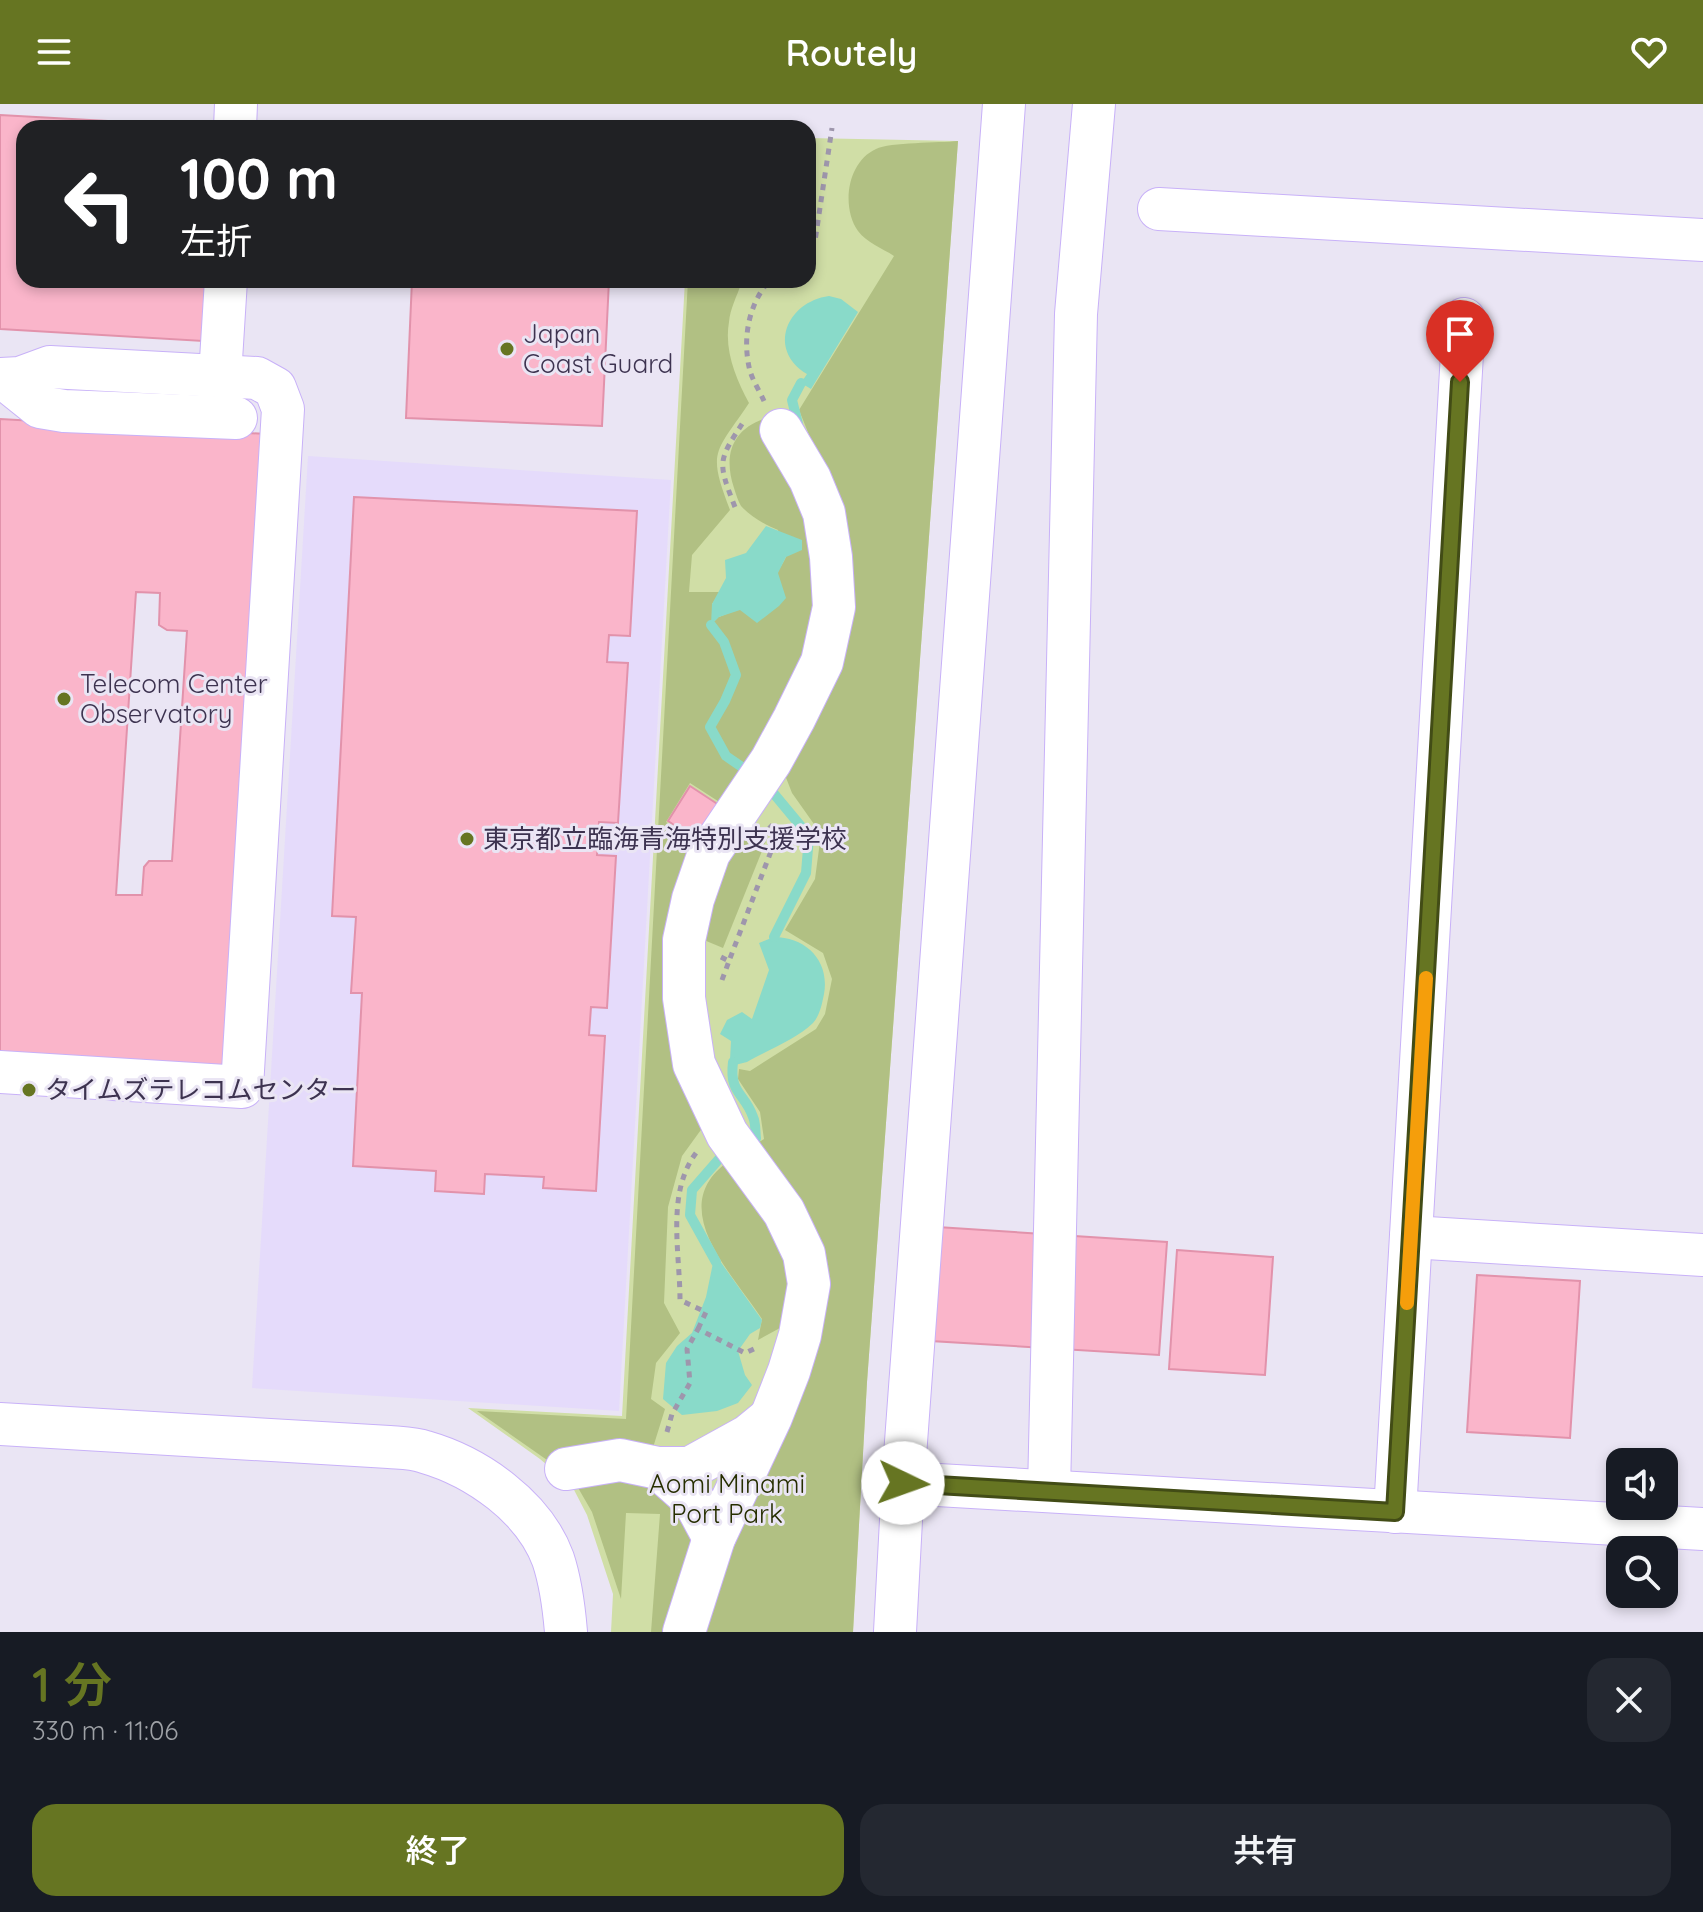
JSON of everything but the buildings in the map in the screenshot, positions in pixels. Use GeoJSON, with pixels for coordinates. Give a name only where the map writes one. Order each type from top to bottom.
{"type":"FeatureCollection","features":[{"type":"Feature","properties":{"kind":"street"},"geometry":{"type":"LineString","coordinates":[[895,1632],[903,1483],[1004,104]]}},
{"type":"Feature","properties":{"kind":"street"},"geometry":{"type":"LineString","coordinates":[[1049,1491],[1076,314],[1094,104]]}},
{"type":"Feature","properties":{"kind":"street"},"geometry":{"type":"LineString","coordinates":[[1159,209],[1703,240]]}},
{"type":"Feature","properties":{"kind":"street"},"geometry":{"type":"LineString","coordinates":[[220,376],[226,288]]}},
{"type":"Feature","properties":{"kind":"street"},"geometry":{"type":"LineString","coordinates":[[1395,1512],[1464,319]]}},
{"type":"Feature","properties":{"kind":"street"},"geometry":{"type":"LineString","coordinates":[[0,1072],[242,1087],[283,409],[275,388],[257,378],[50,367],[20,378],[2,379]]}},
{"type":"Feature","properties":{"kind":"street"},"geometry":{"type":"LineString","coordinates":[[2,379],[40,407],[64,411],[236,418]]}},
{"type":"Feature","properties":{"kind":"street"},"geometry":{"type":"LineString","coordinates":[[684,1632],[714,1538],[771,1417],[789,1371],[800,1335],[809,1284],[804,1254],[784,1212],[724,1127],[694,1064],[684,998],[684,940],[693,899],[709,853],[771,761],[822,662],[834,607],[824,513],[810,479],[772,415]]}},
{"type":"Feature","properties":{"kind":"street"},"geometry":{"type":"LineString","coordinates":[[1411,1237],[1703,1255]]}},
{"type":"Feature","properties":{"kind":"street"},"geometry":{"type":"LineString","coordinates":[[566,1469],[620,1460],[658,1468],[690,1468],[748,1436],[771,1417]]}},
{"type":"Feature","properties":{"kind":"street"},"geometry":{"type":"LineString","coordinates":[[0,1424],[389,1447],[422,1451],[450,1461],[508,1496],[531,1521],[553,1558],[564,1604],[566,1632]]}},
{"type":"Feature","properties":{"kind":"street"},"geometry":{"type":"LineString","coordinates":[[658,1468],[693,1499],[714,1538]]}},
{"type":"Feature","properties":{"kind":"street"},"geometry":{"type":"LineString","coordinates":[[903,1483],[1703,1529]]}},
{"type":"Feature","properties":{"kind":"path"},"geometry":{"type":"LineString","coordinates":[[816,234],[832,128]]}},
{"type":"Feature","properties":{"kind":"path"},"geometry":{"type":"LineString","coordinates":[[763,288],[745,331],[750,373],[772,415]]}},
{"type":"Feature","properties":{"kind":"path"},"geometry":{"type":"LineString","coordinates":[[735,507],[723,477],[722,454],[752,409],[772,415]]}},
{"type":"Feature","properties":{"kind":"path"},"geometry":{"type":"LineString","coordinates":[[684,940],[729,961],[778,833],[741,805]]}},
{"type":"Feature","properties":{"kind":"path"},"geometry":{"type":"LineString","coordinates":[[672,1414],[690,1383],[687,1349],[706,1312],[680,1300],[677,1204],[687,1165],[724,1127]]}},
{"type":"Feature","properties":{"kind":"path"},"geometry":{"type":"LineString","coordinates":[[698,1329],[745,1353]]}},
{"type":"Feature","properties":{"kind":"shaded area"},"geometry":{"type":"Polygon","coordinates":[[[958,141],[867,1382],[853,1632],[694,1632],[818,1283],[745,1151],[764,1139],[760,1112],[738,1079],[739,1069],[750,1071],[816,1029],[825,1014],[832,979],[823,953],[785,930],[815,879],[821,834],[792,793],[783,770],[805,731],[824,472],[799,410],[894,256],[866,239],[853,221],[849,198],[853,174],[866,155],[876,149],[958,141]]]}},
{"type":"Feature","properties":{"kind":"shaded area"},"geometry":{"type":"Polygon","coordinates":[[[688,288],[740,288],[731,312],[728,343],[736,374],[749,403],[718,453],[718,475],[730,510],[692,555],[689,592],[721,592],[712,604],[719,617],[758,593],[786,557],[778,530],[758,520],[741,506],[731,476],[730,454],[738,436],[766,418],[802,483],[821,612],[803,674],[724,805],[690,783],[666,822],[700,844],[703,1127],[682,1156],[668,1207],[664,1303],[680,1333],[656,1363],[651,1399],[665,1409],[651,1454],[602,1448],[547,1460],[477,1411],[626,1419],[688,288]]]}},
{"type":"Feature","properties":{"kind":"shaded area"},"geometry":{"type":"Polygon","coordinates":[[[829,296],[841,299],[858,312],[811,389],[801,383],[807,374],[788,353],[785,340],[787,328],[802,307],[829,296]]]}},
{"type":"Feature","properties":{"kind":"shaded area"},"geometry":{"type":"Polygon","coordinates":[[[308,456],[671,480],[619,1411],[252,1388],[308,456]]]}},
{"type":"Feature","properties":{"kind":"shaded area"},"geometry":{"type":"Polygon","coordinates":[[[766,526],[802,540],[802,550],[786,557],[778,573],[786,598],[757,623],[740,610],[719,617],[711,625],[712,604],[726,578],[725,560],[746,553],[766,526]]]}},
{"type":"Feature","properties":{"kind":"shaded area"},"geometry":{"type":"Polygon","coordinates":[[[742,816],[768,836],[723,948],[692,935],[742,816]]]}},
{"type":"Feature","properties":{"kind":"shaded area"},"geometry":{"type":"Polygon","coordinates":[[[774,937],[796,941],[819,961],[825,982],[820,1009],[813,1023],[799,1034],[747,1062],[735,1065],[730,1060],[731,1041],[720,1034],[727,1020],[742,1012],[752,1019],[769,970],[759,943],[774,937]]]}},
{"type":"Feature","properties":{"kind":"shaded area"},"geometry":{"type":"Polygon","coordinates":[[[729,1161],[772,1229],[787,1261],[791,1322],[758,1340],[762,1319],[721,1261],[703,1219],[702,1199],[710,1179],[729,1161]]]}},
{"type":"Feature","properties":{"kind":"shaded area"},"geometry":{"type":"Polygon","coordinates":[[[720,1261],[762,1320],[760,1328],[750,1334],[738,1351],[745,1375],[752,1385],[738,1403],[717,1411],[682,1415],[663,1399],[666,1363],[677,1346],[692,1333],[706,1297],[713,1263],[720,1261]]]}},
{"type":"Feature","properties":{"kind":"shaded area"},"geometry":{"type":"Polygon","coordinates":[[[629,1476],[664,1492],[682,1510],[690,1527],[694,1561],[674,1632],[651,1632],[660,1514],[626,1513],[621,1599],[592,1512],[577,1486],[629,1476]]]}},
{"type":"Feature","properties":{"kind":"green space","name":"Aomi Minami Port Park"},"geometry":{"type":"Polygon","coordinates":[[[816,138],[958,141],[867,1382],[853,1632],[611,1632],[613,1594],[587,1515],[572,1486],[540,1459],[468,1408],[622,1416],[685,288],[816,288],[816,138]]]}},
{"type":"Feature","properties":{"kind":"waterway"},"geometry":{"type":"LineString","coordinates":[[798,424],[792,400],[801,383]]}},
{"type":"Feature","properties":{"kind":"waterway"},"geometry":{"type":"LineString","coordinates":[[711,625],[724,642],[736,675],[710,727],[726,756],[752,774]]}},
{"type":"Feature","properties":{"kind":"waterway"},"geometry":{"type":"LineString","coordinates":[[765,783],[809,836],[806,873],[774,937]]}},
{"type":"Feature","properties":{"kind":"waterway"},"geometry":{"type":"LineString","coordinates":[[733,1062],[735,1087],[755,1122],[756,1138],[746,1144]]}},
{"type":"Feature","properties":{"kind":"waterway"},"geometry":{"type":"LineString","coordinates":[[716,1262],[690,1215],[692,1190],[719,1159],[728,1154]]}},
{"type":"Feature","properties":{"kind":"slow traffic"},"geometry":{"type":"LineString","coordinates":[[1407,1303],[1426,978]]}},
{"type":"Feature","properties":{"kind":"place","name":"Japan Coast Guard"},"geometry":{"type":"Point","coordinates":[507,349]}},
{"type":"Feature","properties":{"kind":"place","name":"Telecom Center Observatory"},"geometry":{"type":"Point","coordinates":[64,699]}},
{"type":"Feature","properties":{"kind":"place","name":"東京都立臨海青海特別支援学校"},"geometry":{"type":"Point","coordinates":[467,839]}},
{"type":"Feature","properties":{"kind":"place","name":"タイムズテレコムセンター"},"geometry":{"type":"Point","coordinates":[29,1090]}},
{"type":"Feature","properties":{"kind":"route"},"geometry":{"type":"LineString","coordinates":[[903,1483],[1395,1512],[1460,382]]}}]}
